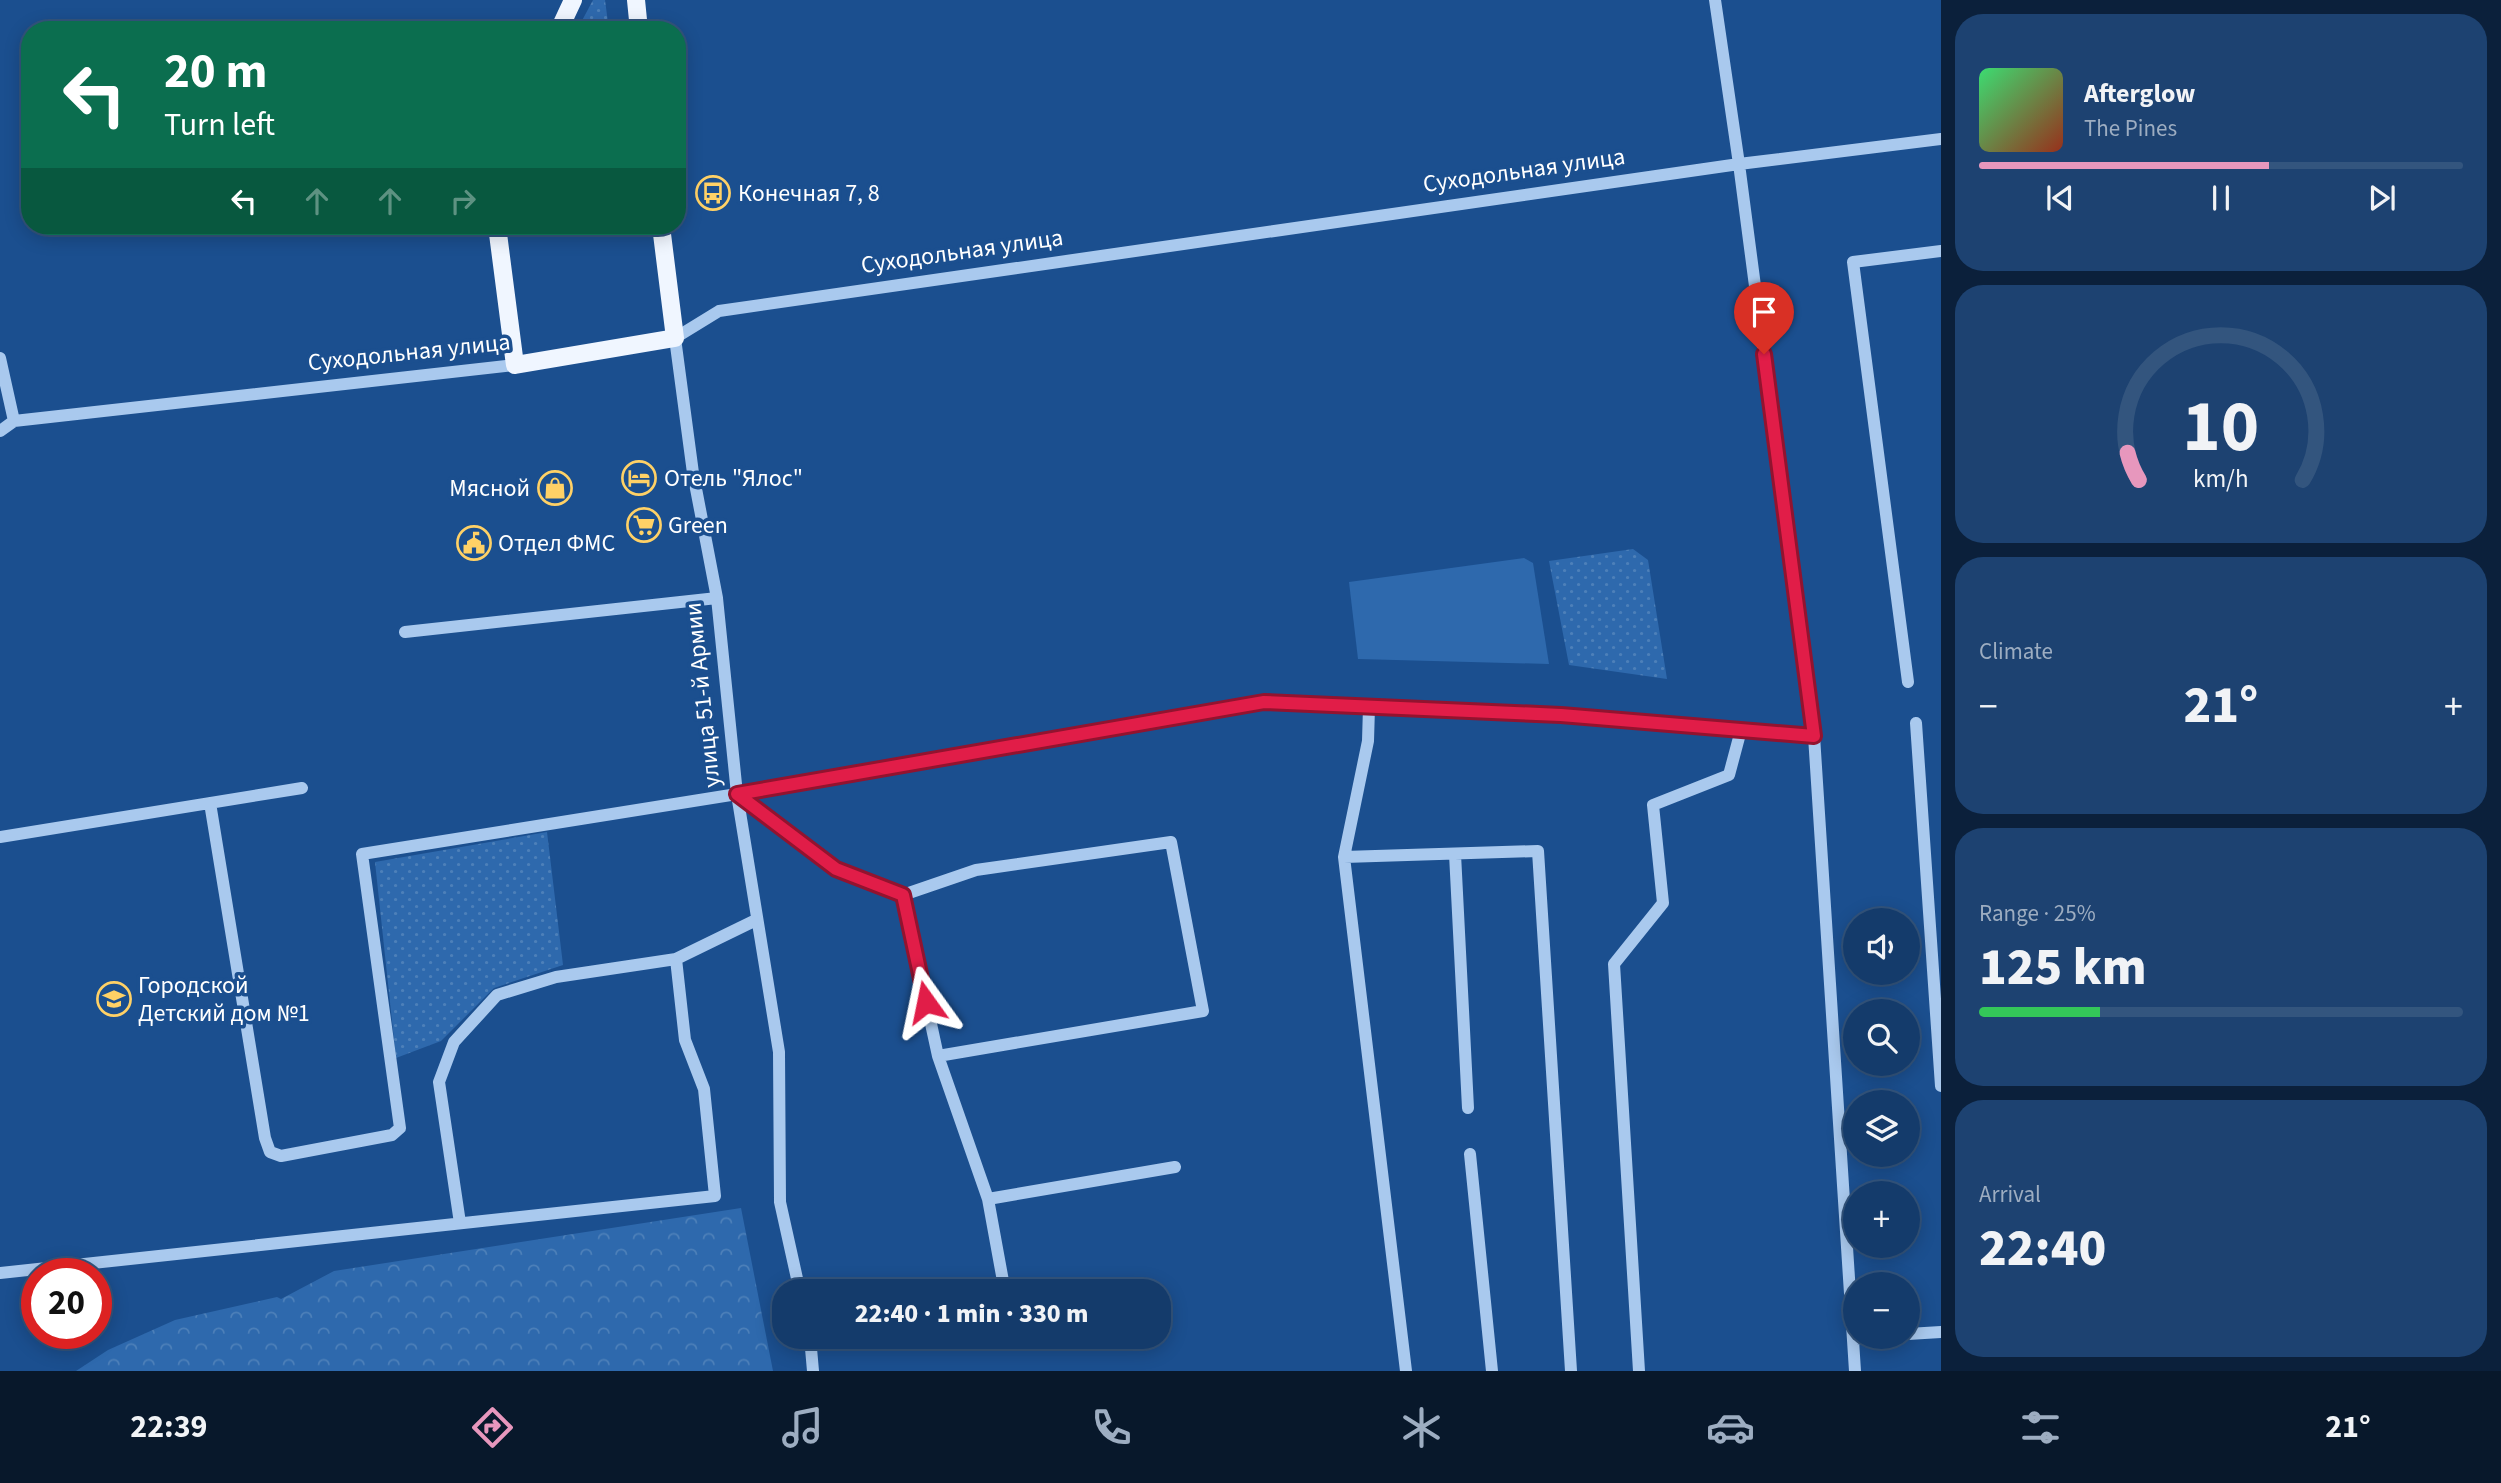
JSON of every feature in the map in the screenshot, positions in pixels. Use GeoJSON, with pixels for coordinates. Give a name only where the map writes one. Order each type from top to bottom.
{"type":"FeatureCollection","features":[{"type":"Feature","properties":{"kind":"main road"},"geometry":{"type":"LineString","coordinates":[[563,21],[573,0]]}},
{"type":"Feature","properties":{"kind":"main road"},"geometry":{"type":"LineString","coordinates":[[636,0],[638,21]]}},
{"type":"Feature","properties":{"kind":"main road"},"geometry":{"type":"LineString","coordinates":[[498,235],[515,365]]}},
{"type":"Feature","properties":{"kind":"main road","name":"улица 51-й Армии"},"geometry":{"type":"LineString","coordinates":[[662,235],[675,338]]}},
{"type":"Feature","properties":{"kind":"main road","name":"Суходольная улица"},"geometry":{"type":"LineString","coordinates":[[515,365],[675,338]]}},
{"type":"Feature","properties":{"kind":"street"},"geometry":{"type":"LineString","coordinates":[[1715,0],[1740,163],[1814,736],[1849,1272]]}},
{"type":"Feature","properties":{"kind":"street","name":"Суходольная улица"},"geometry":{"type":"LineString","coordinates":[[675,338],[719,311],[1740,163],[1941,139]]}},
{"type":"Feature","properties":{"kind":"street"},"geometry":{"type":"LineString","coordinates":[[1908,682],[1853,262],[1941,251]]}},
{"type":"Feature","properties":{"kind":"street","name":"улица 51-й Армии"},"geometry":{"type":"LineString","coordinates":[[675,338],[693,473],[717,598],[737,794],[779,1052],[780,1202],[797,1279]]}},
{"type":"Feature","properties":{"kind":"street"},"geometry":{"type":"LineString","coordinates":[[0,358],[14,421]]}},
{"type":"Feature","properties":{"kind":"street","name":"Суходольная улица"},"geometry":{"type":"LineString","coordinates":[[0,431],[14,421],[515,365]]}},
{"type":"Feature","properties":{"kind":"street"},"geometry":{"type":"LineString","coordinates":[[405,632],[717,598]]}},
{"type":"Feature","properties":{"kind":"street"},"geometry":{"type":"LineString","coordinates":[[211,803],[265,1138],[271,1152],[281,1156],[392,1135],[400,1128],[362,854],[737,794],[1264,702],[1561,715],[1814,736]]}},
{"type":"Feature","properties":{"kind":"street"},"geometry":{"type":"LineString","coordinates":[[1369,707],[1368,741],[1344,857],[1406,1371]]}},
{"type":"Feature","properties":{"kind":"street"},"geometry":{"type":"LineString","coordinates":[[1916,723],[1941,1086]]}},
{"type":"Feature","properties":{"kind":"street"},"geometry":{"type":"LineString","coordinates":[[1639,1371],[1614,964],[1663,903],[1653,805],[1729,775],[1741,730]]}},
{"type":"Feature","properties":{"kind":"street"},"geometry":{"type":"LineString","coordinates":[[0,837],[302,788]]}},
{"type":"Feature","properties":{"kind":"street"},"geometry":{"type":"LineString","coordinates":[[737,794],[836,869],[903,895],[976,870],[1171,842],[1203,1011],[938,1056]]}},
{"type":"Feature","properties":{"kind":"street"},"geometry":{"type":"LineString","coordinates":[[1344,857],[1538,851],[1571,1371]]}},
{"type":"Feature","properties":{"kind":"street"},"geometry":{"type":"LineString","coordinates":[[1455,854],[1468,1108]]}},
{"type":"Feature","properties":{"kind":"street"},"geometry":{"type":"LineString","coordinates":[[903,895],[938,1056],[988,1199],[1003,1279]]}},
{"type":"Feature","properties":{"kind":"street"},"geometry":{"type":"LineString","coordinates":[[460,1223],[439,1082],[454,1042],[497,995],[555,977],[676,959],[756,920]]}},
{"type":"Feature","properties":{"kind":"street"},"geometry":{"type":"LineString","coordinates":[[0,1273],[715,1196],[704,1088],[685,1040],[676,959]]}},
{"type":"Feature","properties":{"kind":"street"},"geometry":{"type":"LineString","coordinates":[[1471,1154],[1492,1371]]}},
{"type":"Feature","properties":{"kind":"street"},"geometry":{"type":"LineString","coordinates":[[988,1199],[1175,1167]]}},
{"type":"Feature","properties":{"kind":"street"},"geometry":{"type":"LineString","coordinates":[[1920,1334],[1941,1332]]}},
{"type":"Feature","properties":{"kind":"street"},"geometry":{"type":"LineString","coordinates":[[811,1349],[813,1371]]}},
{"type":"Feature","properties":{"kind":"street"},"geometry":{"type":"LineString","coordinates":[[1854,1349],[1855,1371]]}},
{"type":"Feature","properties":{"kind":"green space"},"geometry":{"type":"Polygon","coordinates":[[[593,0],[605,0],[608,21],[582,21],[593,0]]]}},
{"type":"Feature","properties":{"kind":"green space"},"geometry":{"type":"Polygon","coordinates":[[[1633,549],[1648,560],[1667,679],[1569,665],[1549,561],[1633,549]]]}},
{"type":"Feature","properties":{"kind":"green space"},"geometry":{"type":"Polygon","coordinates":[[[1524,558],[1533,563],[1549,664],[1358,659],[1349,582],[1524,558]]]}},
{"type":"Feature","properties":{"kind":"green space"},"geometry":{"type":"Polygon","coordinates":[[[547,832],[563,965],[494,988],[441,1041],[396,1058],[375,862],[547,832]]]}},
{"type":"Feature","properties":{"kind":"green space"},"geometry":{"type":"Polygon","coordinates":[[[741,1208],[773,1371],[76,1371],[108,1350],[175,1320],[277,1297],[281,1299],[334,1271],[741,1208]]]}},
{"type":"Feature","properties":{"kind":"place","name":"Конечная 7, 8"},"geometry":{"type":"Point","coordinates":[713,193]}},
{"type":"Feature","properties":{"kind":"place","name":"Отель \"Ялос\""},"geometry":{"type":"Point","coordinates":[639,478]}},
{"type":"Feature","properties":{"kind":"place","name":"Мясной"},"geometry":{"type":"Point","coordinates":[555,488]}},
{"type":"Feature","properties":{"kind":"place","name":"Green"},"geometry":{"type":"Point","coordinates":[644,525]}},
{"type":"Feature","properties":{"kind":"place","name":"Отдел ФМС"},"geometry":{"type":"Point","coordinates":[474,543]}},
{"type":"Feature","properties":{"kind":"place","name":"Городской Детский дом №1"},"geometry":{"type":"Point","coordinates":[114,999]}},
{"type":"Feature","properties":{"kind":"route"},"geometry":{"type":"LineString","coordinates":[[926,1002],[903,895],[836,869],[737,794],[1264,702],[1561,715],[1814,736],[1764,354]]}}]}
